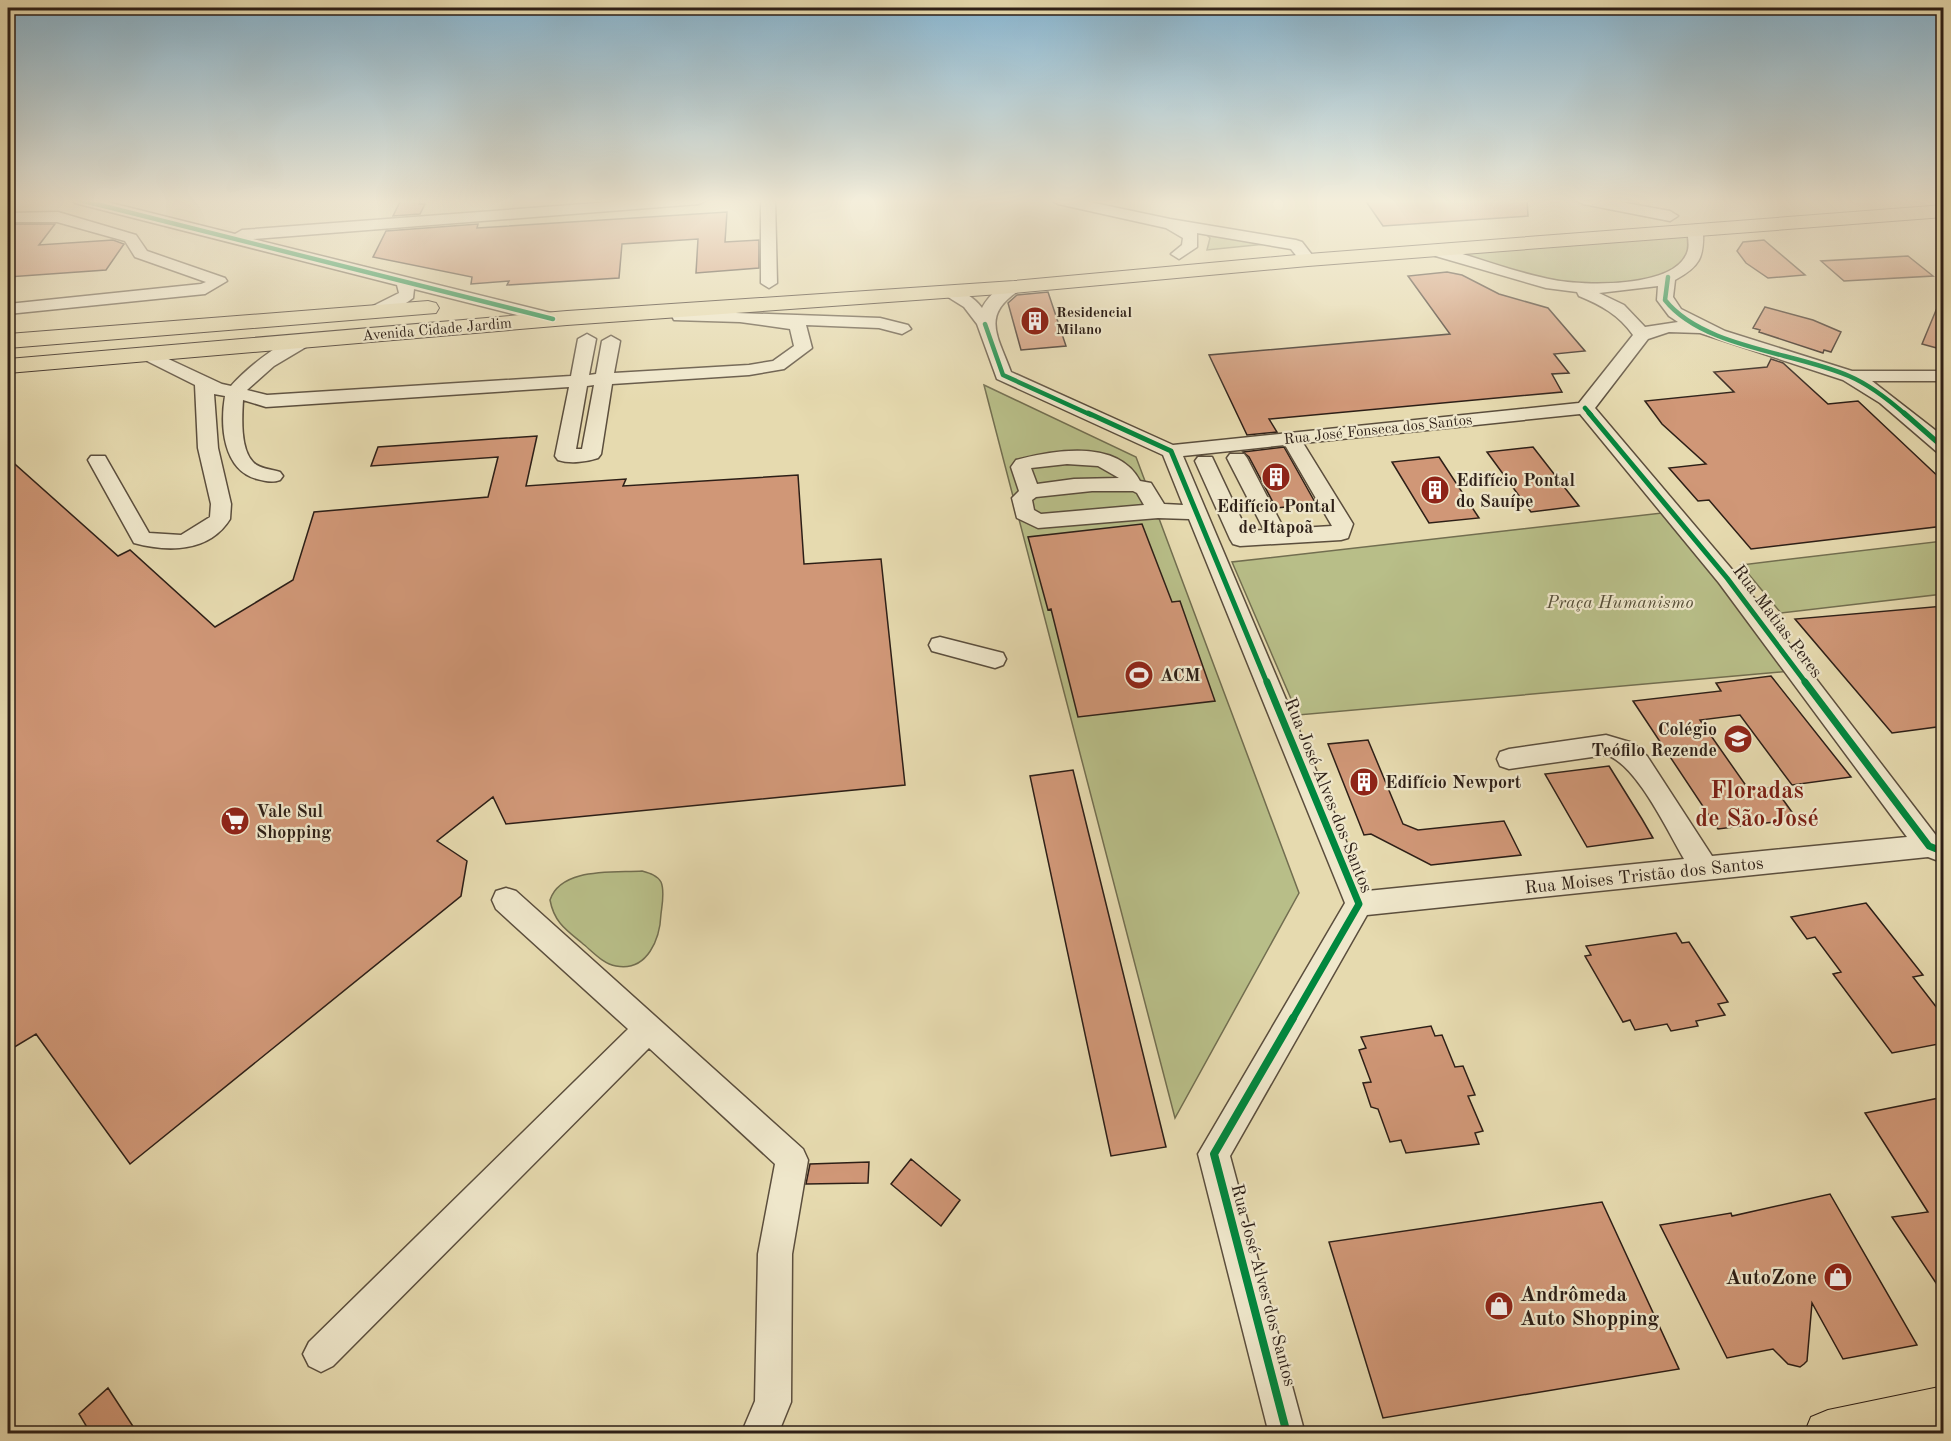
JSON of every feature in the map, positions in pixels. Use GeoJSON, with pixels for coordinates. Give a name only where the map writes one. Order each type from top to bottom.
{"type":"FeatureCollection","features":[{"type":"Feature","properties":{"kind":"main road","name":"Avenida Cidade Jardim"},"geometry":{"type":"LineString","coordinates":[[8,366],[560,319],[1014,287],[1181,267]]}},
{"type":"Feature","properties":{"kind":"main road"},"geometry":{"type":"LineString","coordinates":[[746,285],[793,282]]}},
{"type":"Feature","properties":{"kind":"main road","name":"Avenida Cidade Jardim"},"geometry":{"type":"LineString","coordinates":[[8,341],[558,298]]}},
{"type":"Feature","properties":{"kind":"main road"},"geometry":{"type":"LineString","coordinates":[[1828,1434],[1944,1410]]}},
{"type":"Feature","properties":{"kind":"street"},"geometry":{"type":"LineString","coordinates":[[8,309],[205,289],[219,281],[180,267]]}},
{"type":"Feature","properties":{"kind":"street"},"geometry":{"type":"LineString","coordinates":[[348,267],[560,319],[711,315],[753,320],[813,318],[880,322],[902,329]]}},
{"type":"Feature","properties":{"kind":"street"},"geometry":{"type":"LineString","coordinates":[[769,267],[769,283]]}},
{"type":"Feature","properties":{"kind":"street"},"geometry":{"type":"LineString","coordinates":[[1492,267],[1529,280],[1571,288],[1620,308],[1630,317],[1642,335]]}},
{"type":"Feature","properties":{"kind":"street"},"geometry":{"type":"LineString","coordinates":[[1571,288],[1630,287],[1668,277],[1685,267]]}},
{"type":"Feature","properties":{"kind":"street"},"geometry":{"type":"LineString","coordinates":[[1668,277],[1664,294],[1671,309],[1701,328],[1849,376],[1876,392],[1944,448]]}},
{"type":"Feature","properties":{"kind":"street","name":"Avenida Cidade Jardim"},"geometry":{"type":"LineString","coordinates":[[373,312],[395,304],[407,295],[405,280]]}},
{"type":"Feature","properties":{"kind":"street"},"geometry":{"type":"LineString","coordinates":[[985,324],[987,309],[993,301],[1014,287]]}},
{"type":"Feature","properties":{"kind":"street"},"geometry":{"type":"LineString","coordinates":[[948,292],[970,303],[985,324],[1003,375],[1171,451]]}},
{"type":"Feature","properties":{"kind":"street"},"geometry":{"type":"LineString","coordinates":[[147,354],[217,388],[266,401],[686,375],[778,365],[803,348],[801,332],[798,326],[771,319]]}},
{"type":"Feature","properties":{"kind":"street"},"geometry":{"type":"LineString","coordinates":[[1585,408],[1642,335],[1667,327],[1701,328]]}},
{"type":"Feature","properties":{"kind":"street"},"geometry":{"type":"LineString","coordinates":[[587,339],[565,456],[591,454],[611,341]]}},
{"type":"Feature","properties":{"kind":"street"},"geometry":{"type":"LineString","coordinates":[[273,476],[251,470],[242,462],[233,424],[236,392],[253,372],[270,359],[305,340]]}},
{"type":"Feature","properties":{"kind":"street"},"geometry":{"type":"LineString","coordinates":[[1849,376],[1916,378],[1944,376]]}},
{"type":"Feature","properties":{"kind":"street"},"geometry":{"type":"LineString","coordinates":[[1916,378],[1906,387],[1902,397],[1923,430]]}},
{"type":"Feature","properties":{"kind":"street"},"geometry":{"type":"LineString","coordinates":[[98,460],[141,538],[162,545],[189,541],[206,532],[220,519],[221,504],[208,448],[204,381]]}},
{"type":"Feature","properties":{"kind":"street","name":"Rua José Fonseca dos Santos"},"geometry":{"type":"LineString","coordinates":[[1171,451],[1585,408]]}},
{"type":"Feature","properties":{"kind":"street","name":"Rua Matias Peres"},"geometry":{"type":"LineString","coordinates":[[1585,408],[1727,578],[1936,849]]}},
{"type":"Feature","properties":{"kind":"street"},"geometry":{"type":"LineString","coordinates":[[1205,460],[1240,538],[1341,533],[1343,530],[1311,470],[1290,438]]}},
{"type":"Feature","properties":{"kind":"street","name":"Rua José Alves dos Santos"},"geometry":{"type":"LineString","coordinates":[[1171,451],[1359,904],[1214,1154],[1287,1434]]}},
{"type":"Feature","properties":{"kind":"street"},"geometry":{"type":"LineString","coordinates":[[1029,491],[1021,467],[1023,464],[1068,457],[1096,459],[1119,466],[1131,476],[1133,484]]}},
{"type":"Feature","properties":{"kind":"street"},"geometry":{"type":"LineString","coordinates":[[1237,458],[1277,537]]}},
{"type":"Feature","properties":{"kind":"street"},"geometry":{"type":"LineString","coordinates":[[1158,511],[1144,488],[1133,484],[1076,486],[1029,491],[1022,498],[1024,513],[1033,520],[1090,518],[1158,511],[1196,512]]}},
{"type":"Feature","properties":{"kind":"street"},"geometry":{"type":"LineString","coordinates":[[1076,486],[1090,518]]}},
{"type":"Feature","properties":{"kind":"street"},"geometry":{"type":"LineString","coordinates":[[940,645],[995,659]]}},
{"type":"Feature","properties":{"kind":"street"},"geometry":{"type":"LineString","coordinates":[[1509,759],[1606,745],[1624,750],[1638,764],[1705,869]]}},
{"type":"Feature","properties":{"kind":"street","name":"Rua Moises Tristão dos Santos"},"geometry":{"type":"LineString","coordinates":[[1359,904],[1705,869],[1936,849]]}},
{"type":"Feature","properties":{"kind":"street"},"geometry":{"type":"LineString","coordinates":[[506,900],[783,1149],[792,1160],[775,1254],[773,1402],[759,1434]]}},
{"type":"Feature","properties":{"kind":"street"},"geometry":{"type":"LineString","coordinates":[[321,1354],[648,1029]]}},
{"type":"Feature","properties":{"kind":"green space"},"geometry":{"type":"Polygon","coordinates":[[[1494,267],[1676,267],[1668,277],[1571,288],[1494,267]]]}},
{"type":"Feature","properties":{"kind":"green space","name":"ACM"},"geometry":{"type":"Polygon","coordinates":[[[984,385],[1136,457],[1299,893],[1175,1118],[984,385]]]}},
{"type":"Feature","properties":{"kind":"green space","name":"Praça Humanismo"},"geometry":{"type":"Polygon","coordinates":[[[1662,513],[1791,671],[1298,715],[1232,562],[1662,513]]]}},
{"type":"Feature","properties":{"kind":"green space"},"geometry":{"type":"Polygon","coordinates":[[[1943,541],[1943,594],[1781,613],[1741,565],[1943,541]]]}},
{"type":"Feature","properties":{"kind":"green space"},"geometry":{"type":"Polygon","coordinates":[[[642,871],[655,876],[662,886],[660,923],[655,943],[644,959],[636,964],[611,965],[598,957],[562,925],[554,914],[550,900],[556,889],[577,877],[603,872],[642,871]]]}},
{"type":"Feature","properties":{"kind":"building"},"geometry":{"type":"Polygon","coordinates":[[[8,267],[108,267],[106,270],[8,277],[8,267]]]}},
{"type":"Feature","properties":{"kind":"building"},"geometry":{"type":"Polygon","coordinates":[[[424,267],[620,267],[619,278],[507,285],[509,281],[471,284],[472,277],[424,267]]]}},
{"type":"Feature","properties":{"kind":"building"},"geometry":{"type":"Polygon","coordinates":[[[696,267],[759,267],[759,268],[696,273],[696,267]]]}},
{"type":"Feature","properties":{"kind":"building"},"geometry":{"type":"Polygon","coordinates":[[[1752,267],[1796,267],[1805,275],[1768,278],[1752,267]]]}},
{"type":"Feature","properties":{"kind":"building"},"geometry":{"type":"Polygon","coordinates":[[[1828,267],[1922,267],[1933,276],[1844,281],[1828,267]]]}},
{"type":"Feature","properties":{"kind":"building"},"geometry":{"type":"Polygon","coordinates":[[[1447,272],[1462,275],[1499,294],[1548,308],[1585,351],[1554,354],[1569,373],[1552,374],[1562,392],[1269,419],[1277,432],[1247,435],[1209,355],[1450,334],[1408,276],[1447,272]]]}},
{"type":"Feature","properties":{"kind":"building"},"geometry":{"type":"Polygon","coordinates":[[[1944,291],[1944,350],[1922,344],[1944,291]]]}},
{"type":"Feature","properties":{"kind":"building","name":"Residencial Milano"},"geometry":{"type":"Polygon","coordinates":[[[1048,292],[1066,346],[1021,350],[1008,303],[1017,295],[1048,292]]]}},
{"type":"Feature","properties":{"kind":"building"},"geometry":{"type":"Polygon","coordinates":[[[1765,307],[1813,320],[1841,332],[1831,352],[1824,350],[1823,353],[1759,332],[1760,330],[1753,328],[1765,307]]]}},
{"type":"Feature","properties":{"kind":"building"},"geometry":{"type":"Polygon","coordinates":[[[1771,359],[1783,363],[1828,404],[1858,401],[1944,482],[1944,526],[1751,549],[1709,500],[1698,501],[1669,468],[1706,464],[1662,424],[1645,401],[1734,392],[1714,372],[1767,367],[1771,359]]]}},
{"type":"Feature","properties":{"kind":"building","name":"Vale Sul Shopping"},"geometry":{"type":"Polygon","coordinates":[[[537,436],[526,486],[626,479],[623,486],[798,475],[804,564],[881,559],[905,785],[506,824],[493,797],[437,841],[467,861],[461,896],[130,1164],[36,1034],[8,1051],[8,458],[118,556],[130,550],[215,627],[293,580],[314,512],[488,497],[498,457],[371,466],[378,447],[537,436]]]}},
{"type":"Feature","properties":{"kind":"building","name":"Edifício Pontal de Itapoã"},"geometry":{"type":"Polygon","coordinates":[[[1284,447],[1316,504],[1276,508],[1249,457],[1243,452],[1284,447]]]}},
{"type":"Feature","properties":{"kind":"building"},"geometry":{"type":"Polygon","coordinates":[[[1533,447],[1579,506],[1531,512],[1487,452],[1533,447]]]}},
{"type":"Feature","properties":{"kind":"building","name":"Edifício Pontal do Sauípe"},"geometry":{"type":"Polygon","coordinates":[[[1439,457],[1479,518],[1429,523],[1392,462],[1439,457]]]}},
{"type":"Feature","properties":{"kind":"building"},"geometry":{"type":"Polygon","coordinates":[[[1142,524],[1172,602],[1180,601],[1215,701],[1078,717],[1051,609],[1048,610],[1028,537],[1142,524]]]}},
{"type":"Feature","properties":{"kind":"building"},"geometry":{"type":"Polygon","coordinates":[[[1944,606],[1944,726],[1892,733],[1795,619],[1944,606]]]}},
{"type":"Feature","properties":{"kind":"building","name":"Colégio Teófilo Rezende"},"geometry":{"type":"Polygon","coordinates":[[[1771,676],[1851,777],[1792,785],[1740,715],[1700,720],[1749,790],[1774,787],[1794,815],[1779,817],[1782,821],[1718,829],[1633,701],[1721,691],[1716,683],[1771,676]]]}},
{"type":"Feature","properties":{"kind":"building","name":"Edifício Newport"},"geometry":{"type":"Polygon","coordinates":[[[1368,740],[1403,824],[1418,830],[1504,821],[1521,855],[1431,865],[1371,834],[1364,835],[1328,744],[1368,740]]]}},
{"type":"Feature","properties":{"kind":"building"},"geometry":{"type":"Polygon","coordinates":[[[1609,766],[1653,838],[1587,847],[1545,774],[1609,766]]]}},
{"type":"Feature","properties":{"kind":"building"},"geometry":{"type":"Polygon","coordinates":[[[1073,770],[1166,1147],[1111,1156],[1030,776],[1073,770]]]}},
{"type":"Feature","properties":{"kind":"building"},"geometry":{"type":"Polygon","coordinates":[[[1866,903],[1923,975],[1913,977],[1944,1017],[1944,1043],[1892,1053],[1833,974],[1841,972],[1815,937],[1807,939],[1791,917],[1866,903]]]}},
{"type":"Feature","properties":{"kind":"building"},"geometry":{"type":"Polygon","coordinates":[[[1676,933],[1682,943],[1689,942],[1728,1002],[1718,1004],[1725,1015],[1696,1021],[1698,1026],[1671,1031],[1667,1024],[1635,1030],[1630,1020],[1623,1022],[1585,956],[1591,955],[1586,946],[1676,933]]]}},
{"type":"Feature","properties":{"kind":"building"},"geometry":{"type":"Polygon","coordinates":[[[1431,1026],[1435,1036],[1442,1035],[1455,1067],[1463,1066],[1475,1095],[1468,1096],[1483,1131],[1475,1133],[1479,1144],[1406,1153],[1401,1140],[1390,1142],[1378,1109],[1371,1107],[1363,1083],[1371,1082],[1359,1050],[1366,1048],[1361,1037],[1431,1026]]]}},
{"type":"Feature","properties":{"kind":"building"},"geometry":{"type":"Polygon","coordinates":[[[1944,1097],[1944,1295],[1892,1217],[1928,1212],[1865,1113],[1944,1097]]]}},
{"type":"Feature","properties":{"kind":"building"},"geometry":{"type":"Polygon","coordinates":[[[911,1159],[960,1200],[941,1226],[891,1184],[911,1159]]]}},
{"type":"Feature","properties":{"kind":"building"},"geometry":{"type":"Polygon","coordinates":[[[869,1162],[868,1183],[806,1184],[810,1164],[869,1162]]]}},
{"type":"Feature","properties":{"kind":"building"},"geometry":{"type":"Polygon","coordinates":[[[1830,1194],[1917,1345],[1843,1359],[1812,1303],[1807,1361],[1800,1367],[1788,1364],[1773,1349],[1727,1358],[1660,1225],[1731,1213],[1732,1216],[1830,1194]]]}},
{"type":"Feature","properties":{"kind":"building","name":"Andrômeda Auto Shopping"},"geometry":{"type":"Polygon","coordinates":[[[1602,1202],[1679,1369],[1383,1418],[1329,1242],[1602,1202]]]}},
{"type":"Feature","properties":{"kind":"building"},"geometry":{"type":"Polygon","coordinates":[[[108,1388],[138,1434],[91,1434],[79,1414],[108,1388]]]}},
{"type":"Feature","properties":{"kind":"cycle path"},"geometry":{"type":"LineString","coordinates":[[347,267],[553,319]]}},
{"type":"Feature","properties":{"kind":"cycle path"},"geometry":{"type":"LineString","coordinates":[[1668,277],[1665,300],[1675,312],[1693,324],[1748,345],[1849,376],[1887,399],[1944,448]]}},
{"type":"Feature","properties":{"kind":"cycle path"},"geometry":{"type":"LineString","coordinates":[[985,324],[1003,375],[1171,451],[1359,904],[1214,1154],[1287,1434]]}},
{"type":"Feature","properties":{"kind":"cycle path"},"geometry":{"type":"LineString","coordinates":[[1585,408],[1727,578],[1929,846],[1944,852]]}},
{"type":"Feature","properties":{"kind":"place","name":"Residencial Milano"},"geometry":{"type":"Point","coordinates":[1035,321]}},
{"type":"Feature","properties":{"kind":"place","name":"Edifício Pontal de Itapoã"},"geometry":{"type":"Point","coordinates":[1276,477]}},
{"type":"Feature","properties":{"kind":"place","name":"Edifício Pontal do Sauípe"},"geometry":{"type":"Point","coordinates":[1435,490]}},
{"type":"Feature","properties":{"kind":"place","name":"ACM"},"geometry":{"type":"Point","coordinates":[1139,675]}},
{"type":"Feature","properties":{"kind":"place","name":"Colégio Teófilo Rezende"},"geometry":{"type":"Point","coordinates":[1738,739]}},
{"type":"Feature","properties":{"kind":"place","name":"Edifício Newport"},"geometry":{"type":"Point","coordinates":[1364,782]}},
{"type":"Feature","properties":{"kind":"place","name":"Vale Sul Shopping"},"geometry":{"type":"Point","coordinates":[235,821]}},
{"type":"Feature","properties":{"kind":"place","name":"AutoZone"},"geometry":{"type":"Point","coordinates":[1838,1277]}},
{"type":"Feature","properties":{"kind":"place","name":"Andrômeda Auto Shopping"},"geometry":{"type":"Point","coordinates":[1499,1306]}},
{"type":"Feature","properties":{"kind":"district","name":"Floradas de São José"},"geometry":{"type":"Point","coordinates":[1757,804]}}]}
